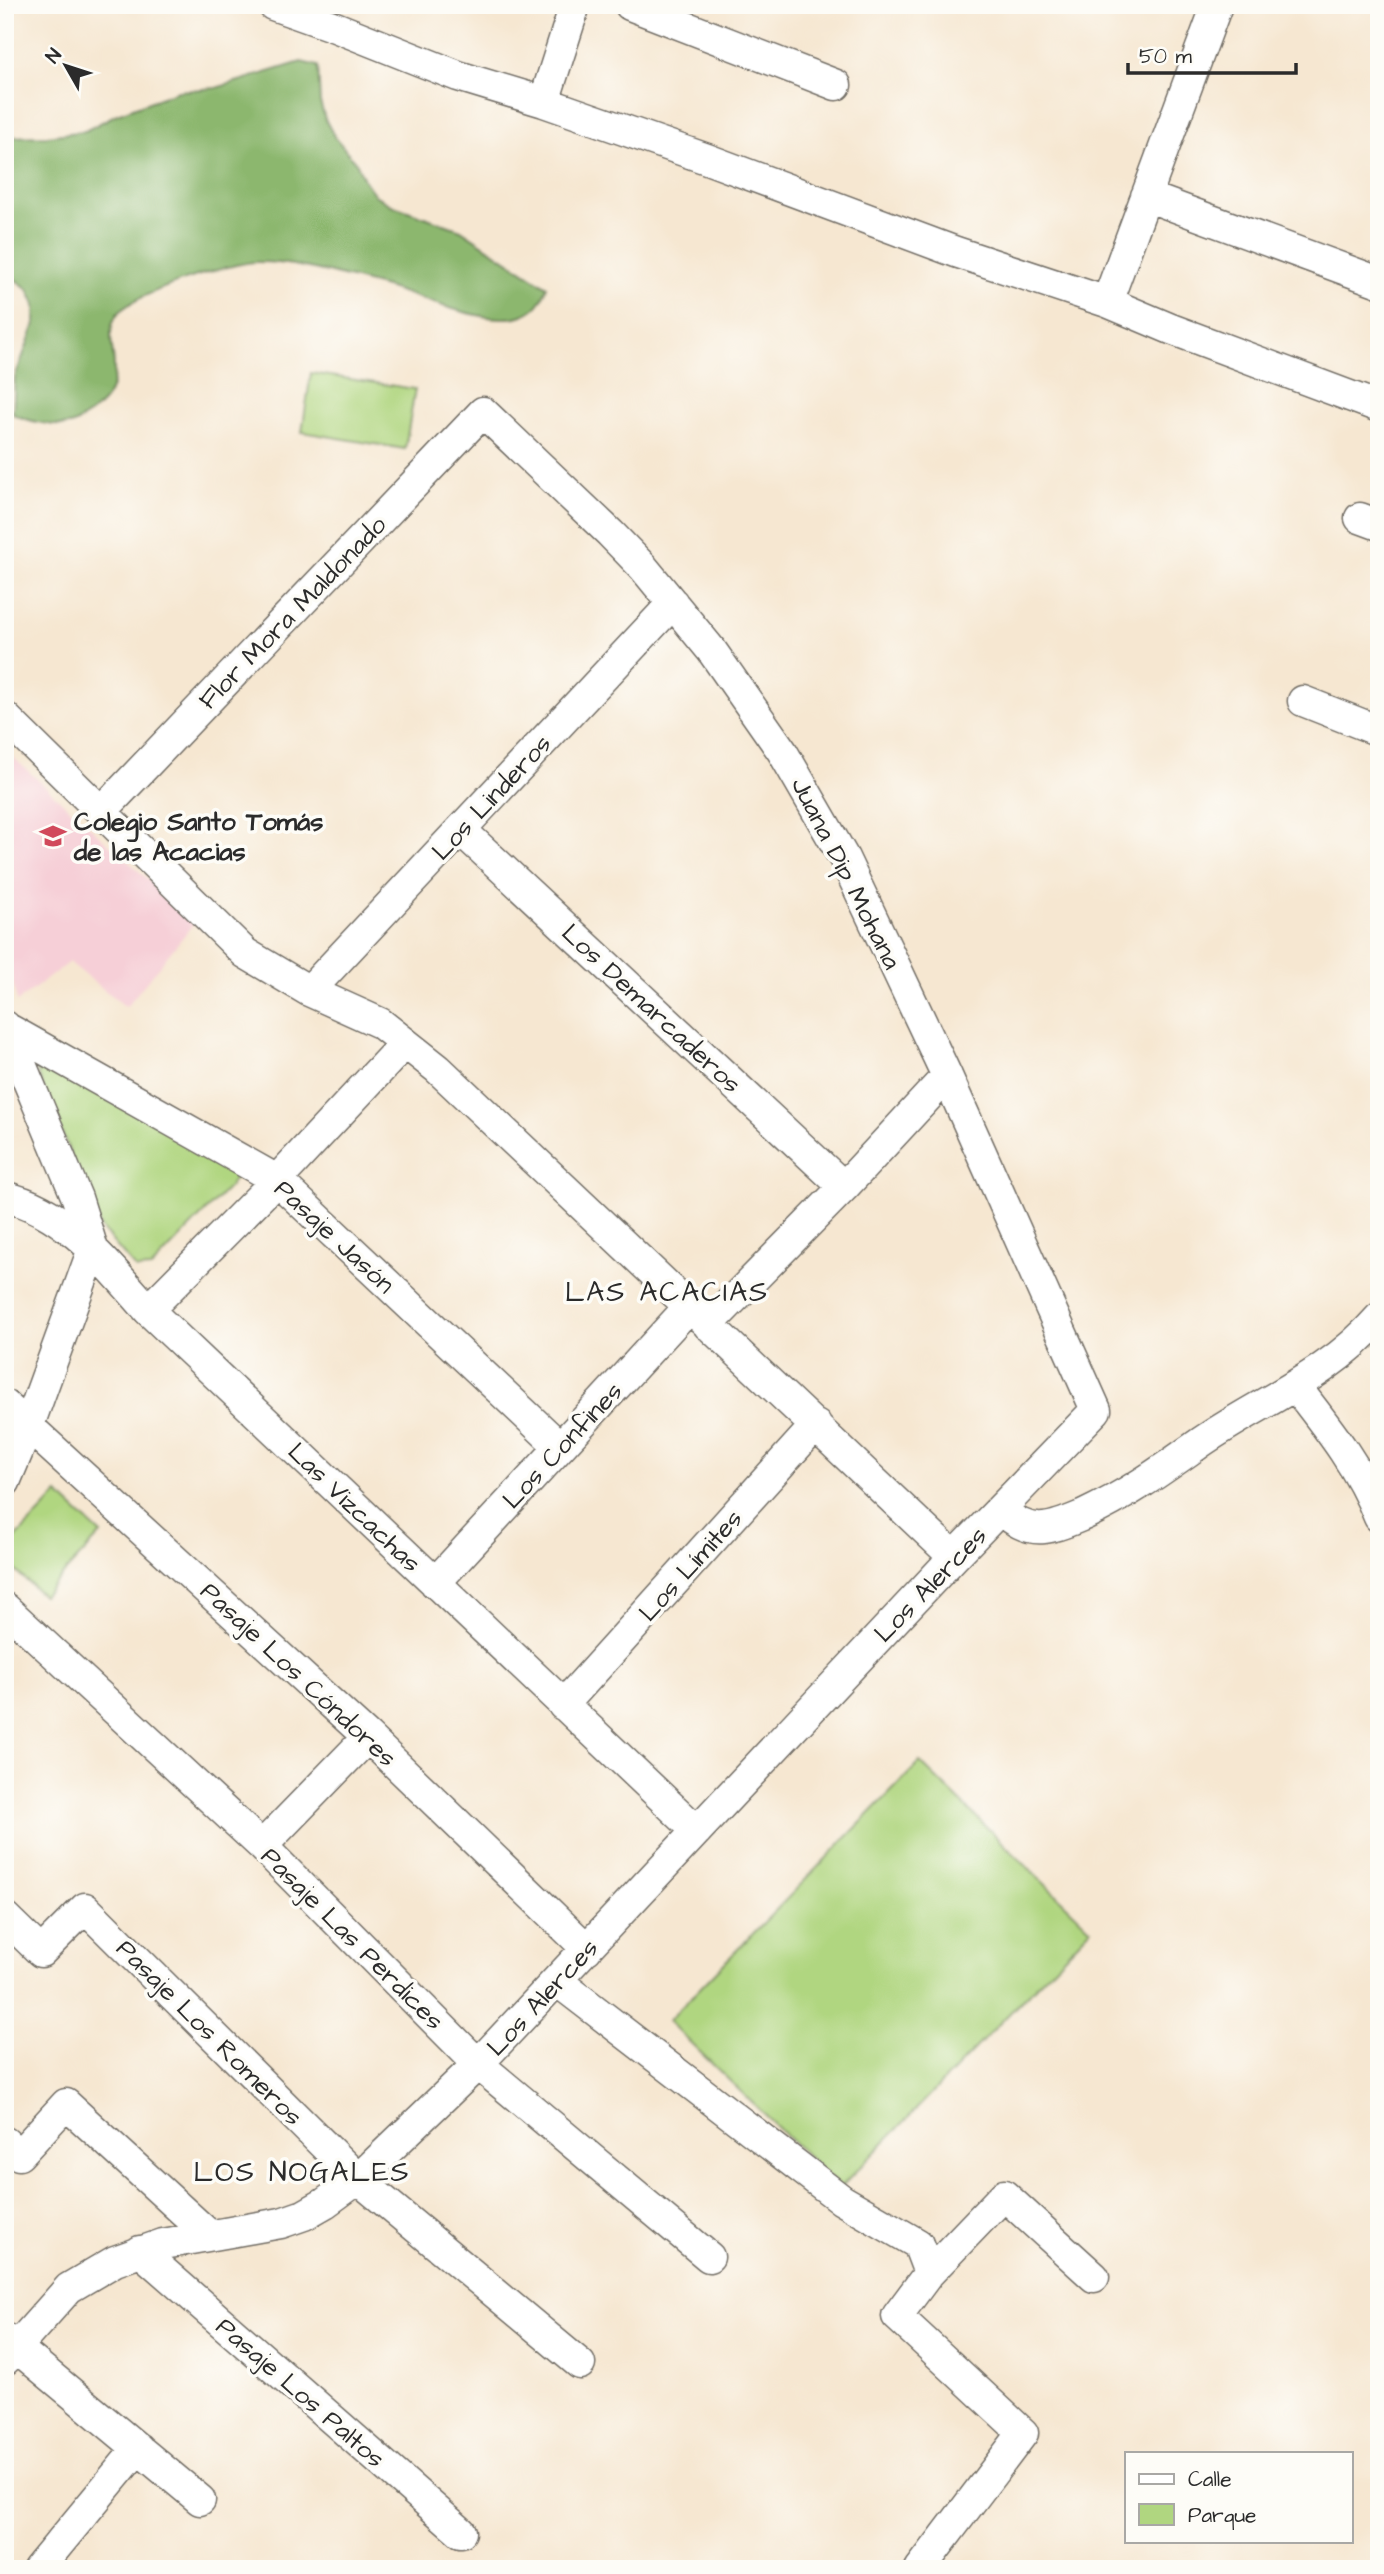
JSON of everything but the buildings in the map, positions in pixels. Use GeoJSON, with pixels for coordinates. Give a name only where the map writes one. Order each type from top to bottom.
{"type":"FeatureCollection","features":[{"type":"Feature","properties":{"kind":"street"},"geometry":{"type":"LineString","coordinates":[[273,5],[458,76],[544,102],[707,159],[956,252],[1107,302],[1171,329],[1379,407]]}},
{"type":"Feature","properties":{"kind":"street"},"geometry":{"type":"LineString","coordinates":[[544,102],[575,5]]}},
{"type":"Feature","properties":{"kind":"street"},"geometry":{"type":"LineString","coordinates":[[630,5],[836,86]]}},
{"type":"Feature","properties":{"kind":"street"},"geometry":{"type":"LineString","coordinates":[[1107,302],[1217,5]]}},
{"type":"Feature","properties":{"kind":"street"},"geometry":{"type":"LineString","coordinates":[[1146,196],[1379,282]]}},
{"type":"Feature","properties":{"kind":"street","name":"Juana Dip Mohana"},"geometry":{"type":"LineString","coordinates":[[483,412],[610,533],[673,603],[748,700],[815,804],[844,858],[947,1076],[1096,1410]]}},
{"type":"Feature","properties":{"kind":"street","name":"Flor Mora Maldonado"},"geometry":{"type":"LineString","coordinates":[[101,812],[483,412]]}},
{"type":"Feature","properties":{"kind":"street","name":"Los Linderos"},"geometry":{"type":"LineString","coordinates":[[309,991],[673,603]]}},
{"type":"Feature","properties":{"kind":"street"},"geometry":{"type":"LineString","coordinates":[[1303,701],[1379,731]]}},
{"type":"Feature","properties":{"kind":"street"},"geometry":{"type":"LineString","coordinates":[[5,718],[246,953],[309,991],[369,1017],[438,1069],[954,1557]]}},
{"type":"Feature","properties":{"kind":"street","name":"Los Demarcaderos"},"geometry":{"type":"LineString","coordinates":[[461,830],[844,1187]]}},
{"type":"Feature","properties":{"kind":"street"},"geometry":{"type":"LineString","coordinates":[[5,1027],[77,1198],[93,1249],[29,1425],[5,1482]]}},
{"type":"Feature","properties":{"kind":"street","name":"Pasaje Jasón"},"geometry":{"type":"LineString","coordinates":[[5,1027],[277,1180],[560,1447]]}},
{"type":"Feature","properties":{"kind":"street"},"geometry":{"type":"LineString","coordinates":[[148,1310],[277,1180],[405,1043]]}},
{"type":"Feature","properties":{"kind":"street","name":"Los Confines"},"geometry":{"type":"LineString","coordinates":[[435,1583],[560,1447],[698,1316],[844,1187],[947,1076]]}},
{"type":"Feature","properties":{"kind":"street","name":"Las Vizcachas"},"geometry":{"type":"LineString","coordinates":[[5,1196],[45,1212],[93,1249],[148,1310],[697,1831]]}},
{"type":"Feature","properties":{"kind":"street","name":"Los Alerces"},"geometry":{"type":"LineString","coordinates":[[1001,1510],[1022,1525],[1033,1528],[1052,1527],[1077,1518],[1135,1489],[1197,1445],[1296,1387],[1354,1344],[1379,1318]]}},
{"type":"Feature","properties":{"kind":"street"},"geometry":{"type":"LineString","coordinates":[[1296,1387],[1338,1440],[1361,1477],[1379,1517]]}},
{"type":"Feature","properties":{"kind":"street","name":"Pasaje Los Cóndores"},"geometry":{"type":"LineString","coordinates":[[5,1405],[368,1737],[587,1949]]}},
{"type":"Feature","properties":{"kind":"street","name":"Los Alerces"},"geometry":{"type":"LineString","coordinates":[[9,2348],[69,2288],[115,2261],[163,2244],[281,2223],[304,2215],[325,2203],[358,2179],[478,2064],[954,1557],[1096,1410]]}},
{"type":"Feature","properties":{"kind":"street","name":"Los Límites"},"geometry":{"type":"LineString","coordinates":[[563,1705],[816,1425]]}},
{"type":"Feature","properties":{"kind":"street","name":"Pasaje Las Perdices"},"geometry":{"type":"LineString","coordinates":[[5,1608],[262,1846],[478,2064],[709,2257]]}},
{"type":"Feature","properties":{"kind":"street"},"geometry":{"type":"LineString","coordinates":[[262,1846],[368,1737]]}},
{"type":"Feature","properties":{"kind":"street","name":"Pasaje Los Romeros"},"geometry":{"type":"LineString","coordinates":[[5,1917],[41,1952],[85,1908],[358,2179],[580,2364]]}},
{"type":"Feature","properties":{"kind":"street"},"geometry":{"type":"LineString","coordinates":[[557,1980],[842,2200],[918,2244],[929,2273]]}},
{"type":"Feature","properties":{"kind":"street"},"geometry":{"type":"LineString","coordinates":[[5,2142],[19,2155],[66,2104],[209,2235]]}},
{"type":"Feature","properties":{"kind":"street"},"geometry":{"type":"LineString","coordinates":[[920,2569],[1023,2433],[897,2316],[929,2273],[1004,2195],[1094,2277]]}},
{"type":"Feature","properties":{"kind":"street","name":"Pasaje Los Paltos"},"geometry":{"type":"LineString","coordinates":[[140,2251],[461,2532]]}},
{"type":"Feature","properties":{"kind":"street"},"geometry":{"type":"LineString","coordinates":[[9,2348],[200,2500]]}},
{"type":"Feature","properties":{"kind":"street"},"geometry":{"type":"LineString","coordinates":[[37,2569],[138,2448]]}},
{"type":"Feature","properties":{"kind":"shaded area","name":"Colegio Santo Tomás de las Acacias"},"geometry":{"type":"Polygon","coordinates":[[[5,750],[195,922],[126,1007],[69,962],[17,1002],[5,946],[5,750]]]}},
{"type":"Feature","properties":{"kind":"green space"},"geometry":{"type":"Polygon","coordinates":[[[301,62],[318,66],[320,102],[325,119],[375,195],[391,205],[461,230],[547,287],[539,303],[525,314],[511,318],[493,318],[474,315],[320,270],[288,264],[244,263],[182,281],[124,308],[116,316],[111,329],[113,384],[107,397],[97,408],[78,422],[70,425],[48,424],[13,414],[15,377],[35,324],[35,305],[28,289],[5,272],[5,137],[47,136],[85,131],[117,114],[178,91],[216,88],[301,62]]]}},
{"type":"Feature","properties":{"kind":"green space"},"geometry":{"type":"Polygon","coordinates":[[[311,373],[415,389],[405,449],[302,432],[311,373]]]}},
{"type":"Feature","properties":{"kind":"green space"},"geometry":{"type":"Polygon","coordinates":[[[29,1051],[240,1169],[230,1186],[151,1268],[136,1269],[100,1227],[29,1051]]]}},
{"type":"Feature","properties":{"kind":"green space"},"geometry":{"type":"Polygon","coordinates":[[[58,1494],[101,1534],[43,1596],[5,1561],[5,1549],[58,1494]]]}},
{"type":"Feature","properties":{"kind":"green space"},"geometry":{"type":"Polygon","coordinates":[[[920,1762],[1091,1929],[840,2188],[668,2021],[920,1762]]]}},
{"type":"Feature","properties":{"kind":"place","name":"Colegio Santo Tomás de las Acacias"},"geometry":{"type":"Point","coordinates":[53,836]}},
{"type":"Feature","properties":{"kind":"district","name":"LAS ACACIAS"},"geometry":{"type":"Point","coordinates":[667,1291]}},
{"type":"Feature","properties":{"kind":"district","name":"LOS NOGALES"},"geometry":{"type":"Point","coordinates":[302,2171]}}]}
